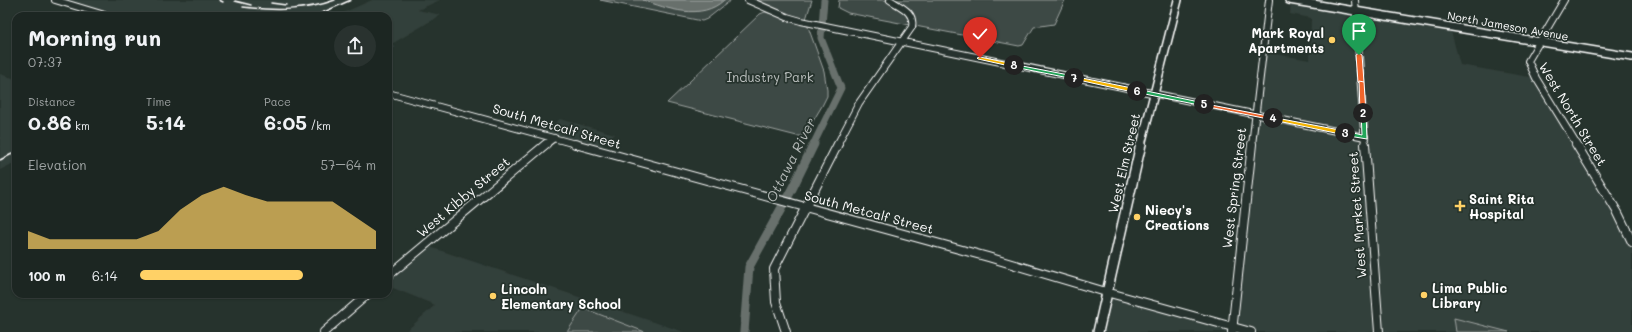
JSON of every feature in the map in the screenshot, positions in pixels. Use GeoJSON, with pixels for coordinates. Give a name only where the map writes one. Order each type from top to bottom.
{"type":"FeatureCollection","features":[{"type":"Feature","properties":{"kind":"main road","name":"West Elm Street"},"geometry":{"type":"LineString","coordinates":[[1098,332],[1106,292],[1138,167],[1153,94],[1178,0]]}},
{"type":"Feature","properties":{"kind":"main road","name":"North Jameson Avenue"},"geometry":{"type":"LineString","coordinates":[[1289,0],[1632,57]]}},
{"type":"Feature","properties":{"kind":"street"},"geometry":{"type":"LineString","coordinates":[[55,0],[95,12]]}},
{"type":"Feature","properties":{"kind":"street"},"geometry":{"type":"LineString","coordinates":[[748,0],[787,17],[801,21],[1365,137]]}},
{"type":"Feature","properties":{"kind":"street"},"geometry":{"type":"LineString","coordinates":[[786,332],[776,306],[773,287],[774,269],[859,103],[912,27],[913,20],[910,14],[890,0]]}},
{"type":"Feature","properties":{"kind":"street","name":"West Spring Street"},"geometry":{"type":"LineString","coordinates":[[1232,330],[1269,0]]}},
{"type":"Feature","properties":{"kind":"street","name":"West Market Street"},"geometry":{"type":"LineString","coordinates":[[1355,0],[1379,332]]}},
{"type":"Feature","properties":{"kind":"street","name":"West North Street"},"geometry":{"type":"LineString","coordinates":[[1564,0],[1528,61],[1536,78],[1618,213],[1632,242]]}},
{"type":"Feature","properties":{"kind":"street","name":"South Metcalf Street"},"geometry":{"type":"LineString","coordinates":[[392,94],[988,257],[1232,330],[1251,332]]}},
{"type":"Feature","properties":{"kind":"street","name":"West Kibby Street"},"geometry":{"type":"LineString","coordinates":[[392,273],[554,138]]}},
{"type":"Feature","properties":{"kind":"street"},"geometry":{"type":"LineString","coordinates":[[324,332],[363,298]]}},
{"type":"Feature","properties":{"kind":"shaded area"},"geometry":{"type":"Polygon","coordinates":[[[64,0],[350,0],[323,12],[108,12],[64,0]]]}},
{"type":"Feature","properties":{"kind":"shaded area"},"geometry":{"type":"Polygon","coordinates":[[[372,0],[440,0],[418,10],[441,15],[392,44],[392,12],[345,12],[372,0]]]}},
{"type":"Feature","properties":{"kind":"shaded area"},"geometry":{"type":"Polygon","coordinates":[[[643,0],[724,0],[715,6],[695,12],[663,7],[643,0]]]}},
{"type":"Feature","properties":{"kind":"shaded area","name":"Saint Rita Hospital"},"geometry":{"type":"Polygon","coordinates":[[[1291,0],[1450,27],[1460,65],[1536,78],[1632,241],[1632,332],[1098,332],[1106,292],[1232,327],[1263,52],[1310,60],[1311,18],[1290,14],[1291,0]]]}},
{"type":"Feature","properties":{"kind":"shaded area"},"geometry":{"type":"Polygon","coordinates":[[[0,74],[12,78],[12,164],[0,170],[0,74]]]}},
{"type":"Feature","properties":{"kind":"shaded area"},"geometry":{"type":"Polygon","coordinates":[[[560,119],[615,134],[599,148],[543,132],[560,119]]]}},
{"type":"Feature","properties":{"kind":"shaded area","name":"Lincoln Elementary School"},"geometry":{"type":"Polygon","coordinates":[[[430,247],[684,332],[405,332],[435,305],[392,288],[392,279],[430,247]]]}},
{"type":"Feature","properties":{"kind":"green space"},"geometry":{"type":"Polygon","coordinates":[[[600,0],[731,0],[707,19],[702,21],[600,0]]]}},
{"type":"Feature","properties":{"kind":"green space"},"geometry":{"type":"Polygon","coordinates":[[[753,0],[812,0],[806,19],[787,15],[753,0]]]}},
{"type":"Feature","properties":{"kind":"green space"},"geometry":{"type":"Polygon","coordinates":[[[839,0],[1065,0],[1054,24],[1034,27],[1023,45],[1019,46],[848,13],[838,8],[839,0]]]}},
{"type":"Feature","properties":{"kind":"green space","name":"Industry Park"},"geometry":{"type":"Polygon","coordinates":[[[765,12],[807,24],[824,71],[827,96],[804,136],[797,136],[667,103],[760,14],[765,12]]]}},
{"type":"Feature","properties":{"kind":"green space"},"geometry":{"type":"Polygon","coordinates":[[[583,308],[645,332],[567,332],[583,308]]]}},
{"type":"Feature","properties":{"kind":"green space"},"geometry":{"type":"Polygon","coordinates":[[[1454,318],[1509,332],[1456,332],[1454,318]]]}},
{"type":"Feature","properties":{"kind":"waterway","name":"Ottawa River"},"geometry":{"type":"LineString","coordinates":[[813,145],[841,88],[821,38],[824,0]]}},
{"type":"Feature","properties":{"kind":"waterway","name":"Ottawa River"},"geometry":{"type":"LineString","coordinates":[[744,332],[749,267],[792,189],[814,144]]}},
{"type":"Feature","properties":{"kind":"railway"},"geometry":{"type":"LineString","coordinates":[[219,0],[223,2]]}},
{"type":"Feature","properties":{"kind":"railway"},"geometry":{"type":"LineString","coordinates":[[243,7],[290,9],[324,4],[335,0]]}},
{"type":"Feature","properties":{"kind":"railway"},"geometry":{"type":"LineString","coordinates":[[324,12],[351,0]]}},
{"type":"Feature","properties":{"kind":"railway"},"geometry":{"type":"LineString","coordinates":[[235,1],[251,5]]}},
{"type":"Feature","properties":{"kind":"railway"},"geometry":{"type":"LineString","coordinates":[[271,3],[286,5]]}},
{"type":"Feature","properties":{"kind":"railway"},"geometry":{"type":"LineString","coordinates":[[0,160],[12,154]]}},
{"type":"Feature","properties":{"kind":"place","name":"Mark Royal Apartments"},"geometry":{"type":"Point","coordinates":[1332,40]}},
{"type":"Feature","properties":{"kind":"place","name":"Saint Rita Hospital"},"geometry":{"type":"Point","coordinates":[1460,206]}},
{"type":"Feature","properties":{"kind":"place","name":"Niecy's Creations"},"geometry":{"type":"Point","coordinates":[1137,217]}},
{"type":"Feature","properties":{"kind":"place","name":"Lima Public Library"},"geometry":{"type":"Point","coordinates":[1424,295]}},
{"type":"Feature","properties":{"kind":"place","name":"Lincoln Elementary School"},"geometry":{"type":"Point","coordinates":[493,296]}},
{"type":"Feature","properties":{"kind":"route"},"geometry":{"type":"LineString","coordinates":[[980,58],[1365,137],[1359,55]]}}]}
